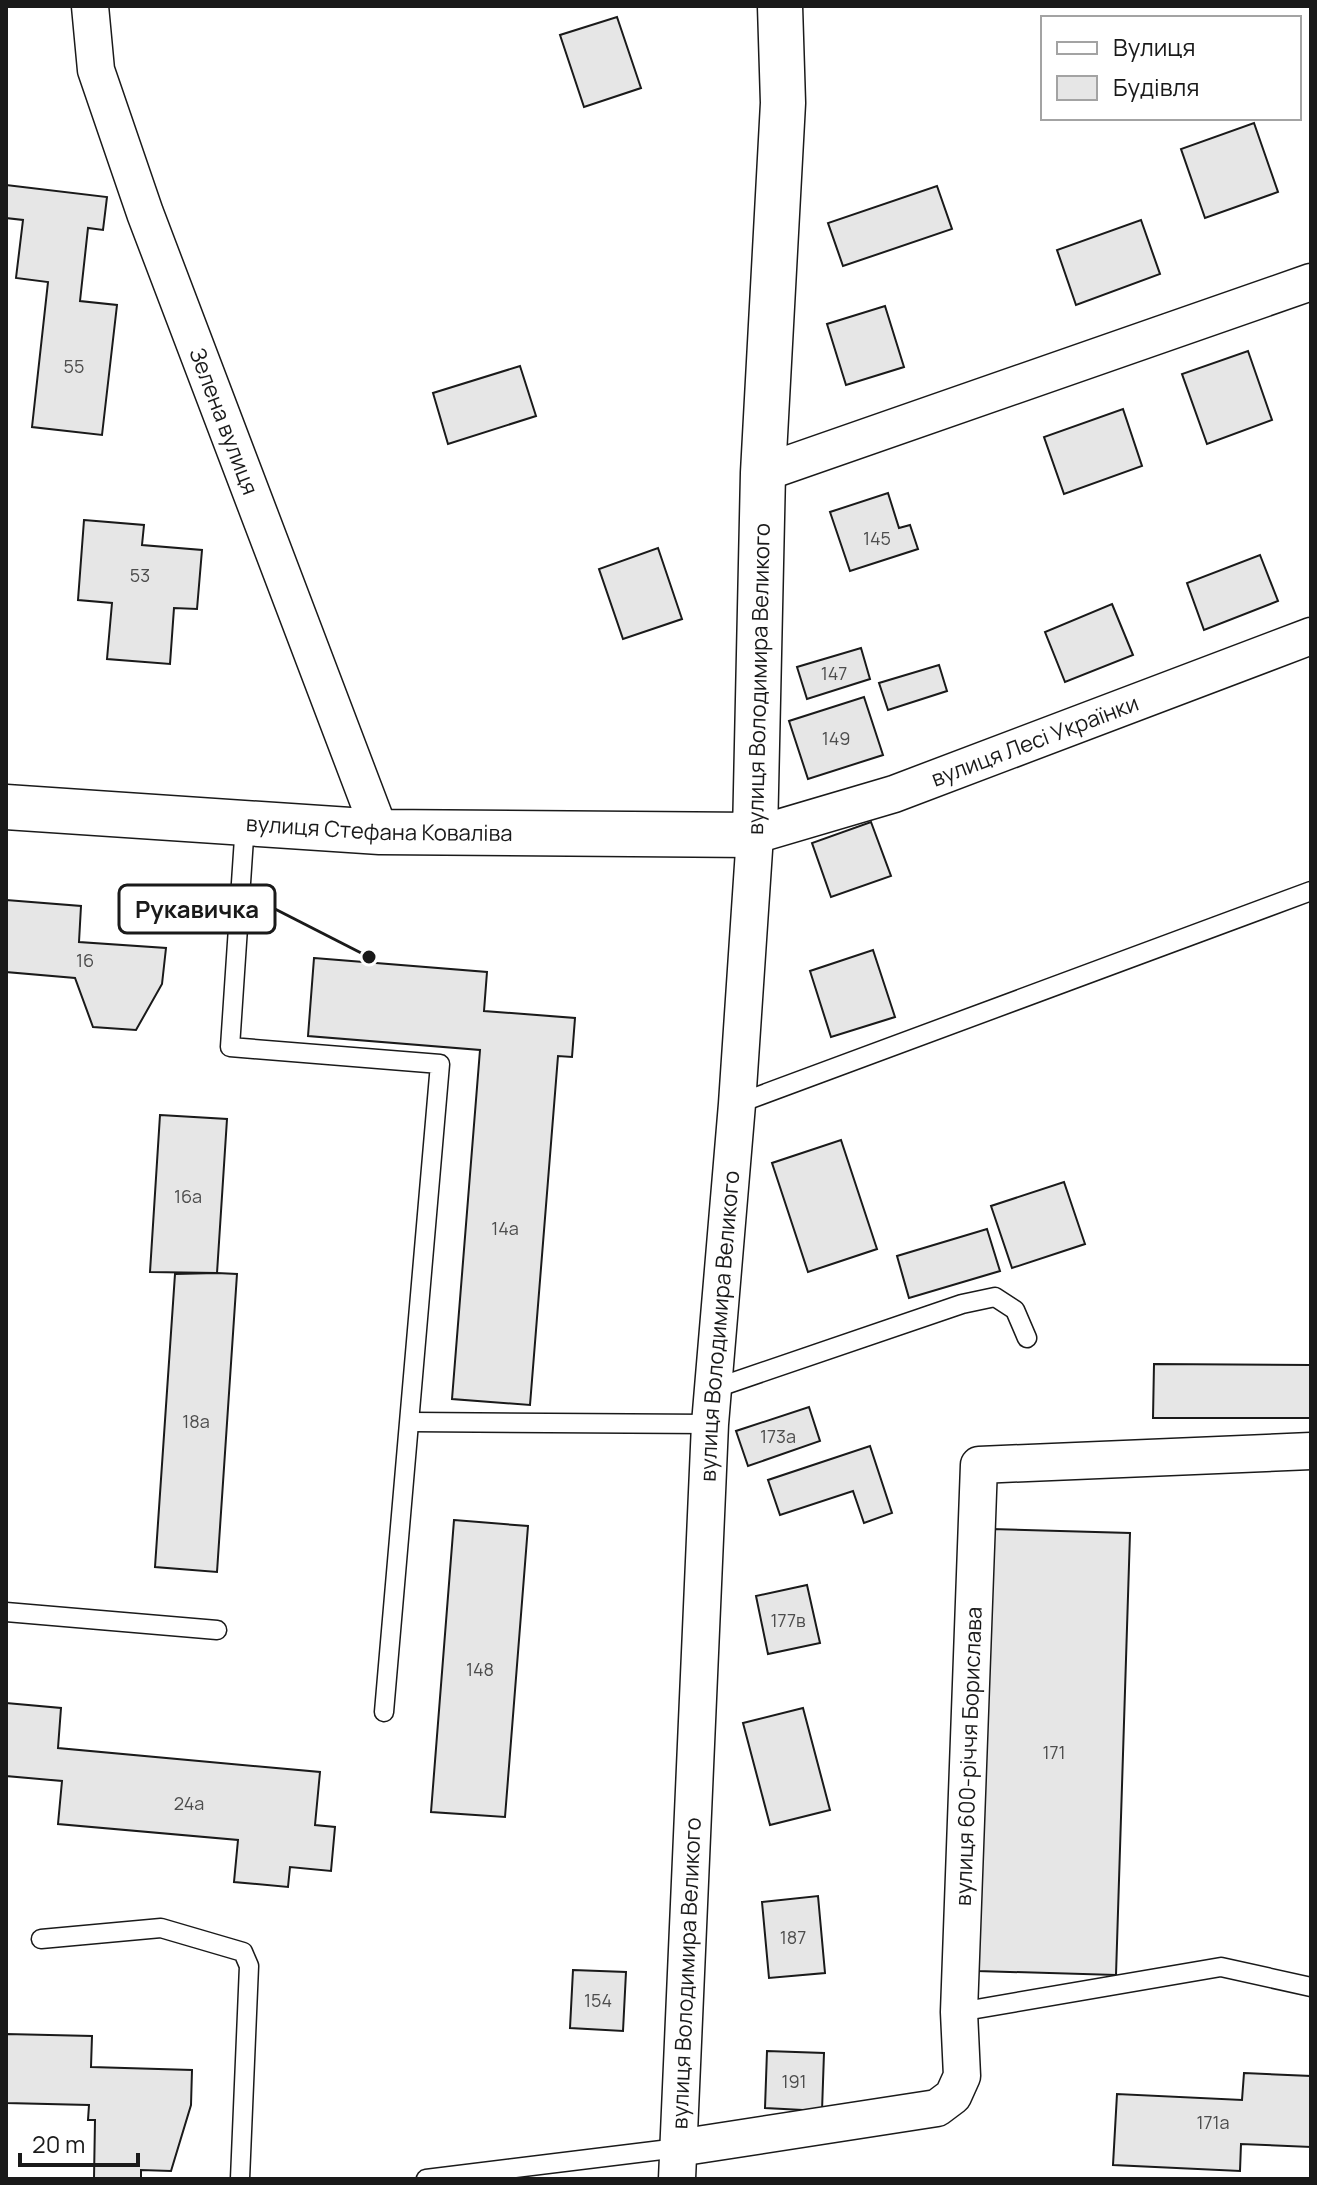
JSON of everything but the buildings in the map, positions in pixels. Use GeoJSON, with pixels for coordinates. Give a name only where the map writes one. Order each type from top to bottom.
{"type":"FeatureCollection","features":[{"type":"Feature","properties":{"kind":"street","name":"Зелена вулиця"},"geometry":{"type":"LineString","coordinates":[[90,6],[96,70],[145,213],[380,832]]}},
{"type":"Feature","properties":{"kind":"street","name":"вулиця Володимира Великого"},"geometry":{"type":"LineString","coordinates":[[677,2163],[712,1406],[755,835],[763,473],[783,103],[780,6]]}},
{"type":"Feature","properties":{"kind":"street"},"geometry":{"type":"LineString","coordinates":[[763,473],[1311,282]]}},
{"type":"Feature","properties":{"kind":"street","name":"вулиця Лесі Українки"},"geometry":{"type":"LineString","coordinates":[[755,835],[894,794],[1311,636]]}},
{"type":"Feature","properties":{"kind":"street","name":"вулиця Стефана Коваліва"},"geometry":{"type":"LineString","coordinates":[[6,807],[380,832],[755,835]]}},
{"type":"Feature","properties":{"kind":"street","name":"вулиця 600-річчя Борислава"},"geometry":{"type":"LineString","coordinates":[[677,2163],[937,2108],[953,2096],[962,2076],[959,2012],[979,1465],[1311,1451]]}},
{"type":"Feature","properties":{"kind":"lane"},"geometry":{"type":"LineString","coordinates":[[245,823],[230,1047],[440,1064],[384,1712]]}},
{"type":"Feature","properties":{"kind":"lane"},"geometry":{"type":"LineString","coordinates":[[737,1104],[1311,891]]}},
{"type":"Feature","properties":{"kind":"lane"},"geometry":{"type":"LineString","coordinates":[[411,1422],[712,1406],[962,1304],[995,1297],[1015,1310],[1027,1338]]}},
{"type":"Feature","properties":{"kind":"lane"},"geometry":{"type":"LineString","coordinates":[[6,1612],[217,1630]]}},
{"type":"Feature","properties":{"kind":"lane"},"geometry":{"type":"LineString","coordinates":[[41,1939],[161,1928],[243,1952],[249,1966],[240,2179]]}},
{"type":"Feature","properties":{"kind":"lane"},"geometry":{"type":"LineString","coordinates":[[959,2012],[1221,1967],[1311,1987]]}},
{"type":"Feature","properties":{"kind":"lane"},"geometry":{"type":"LineString","coordinates":[[426,2179],[677,2163]]}},
{"type":"Feature","properties":{"kind":"place","name":"Рукавичка"},"geometry":{"type":"Point","coordinates":[369,957]}}]}
